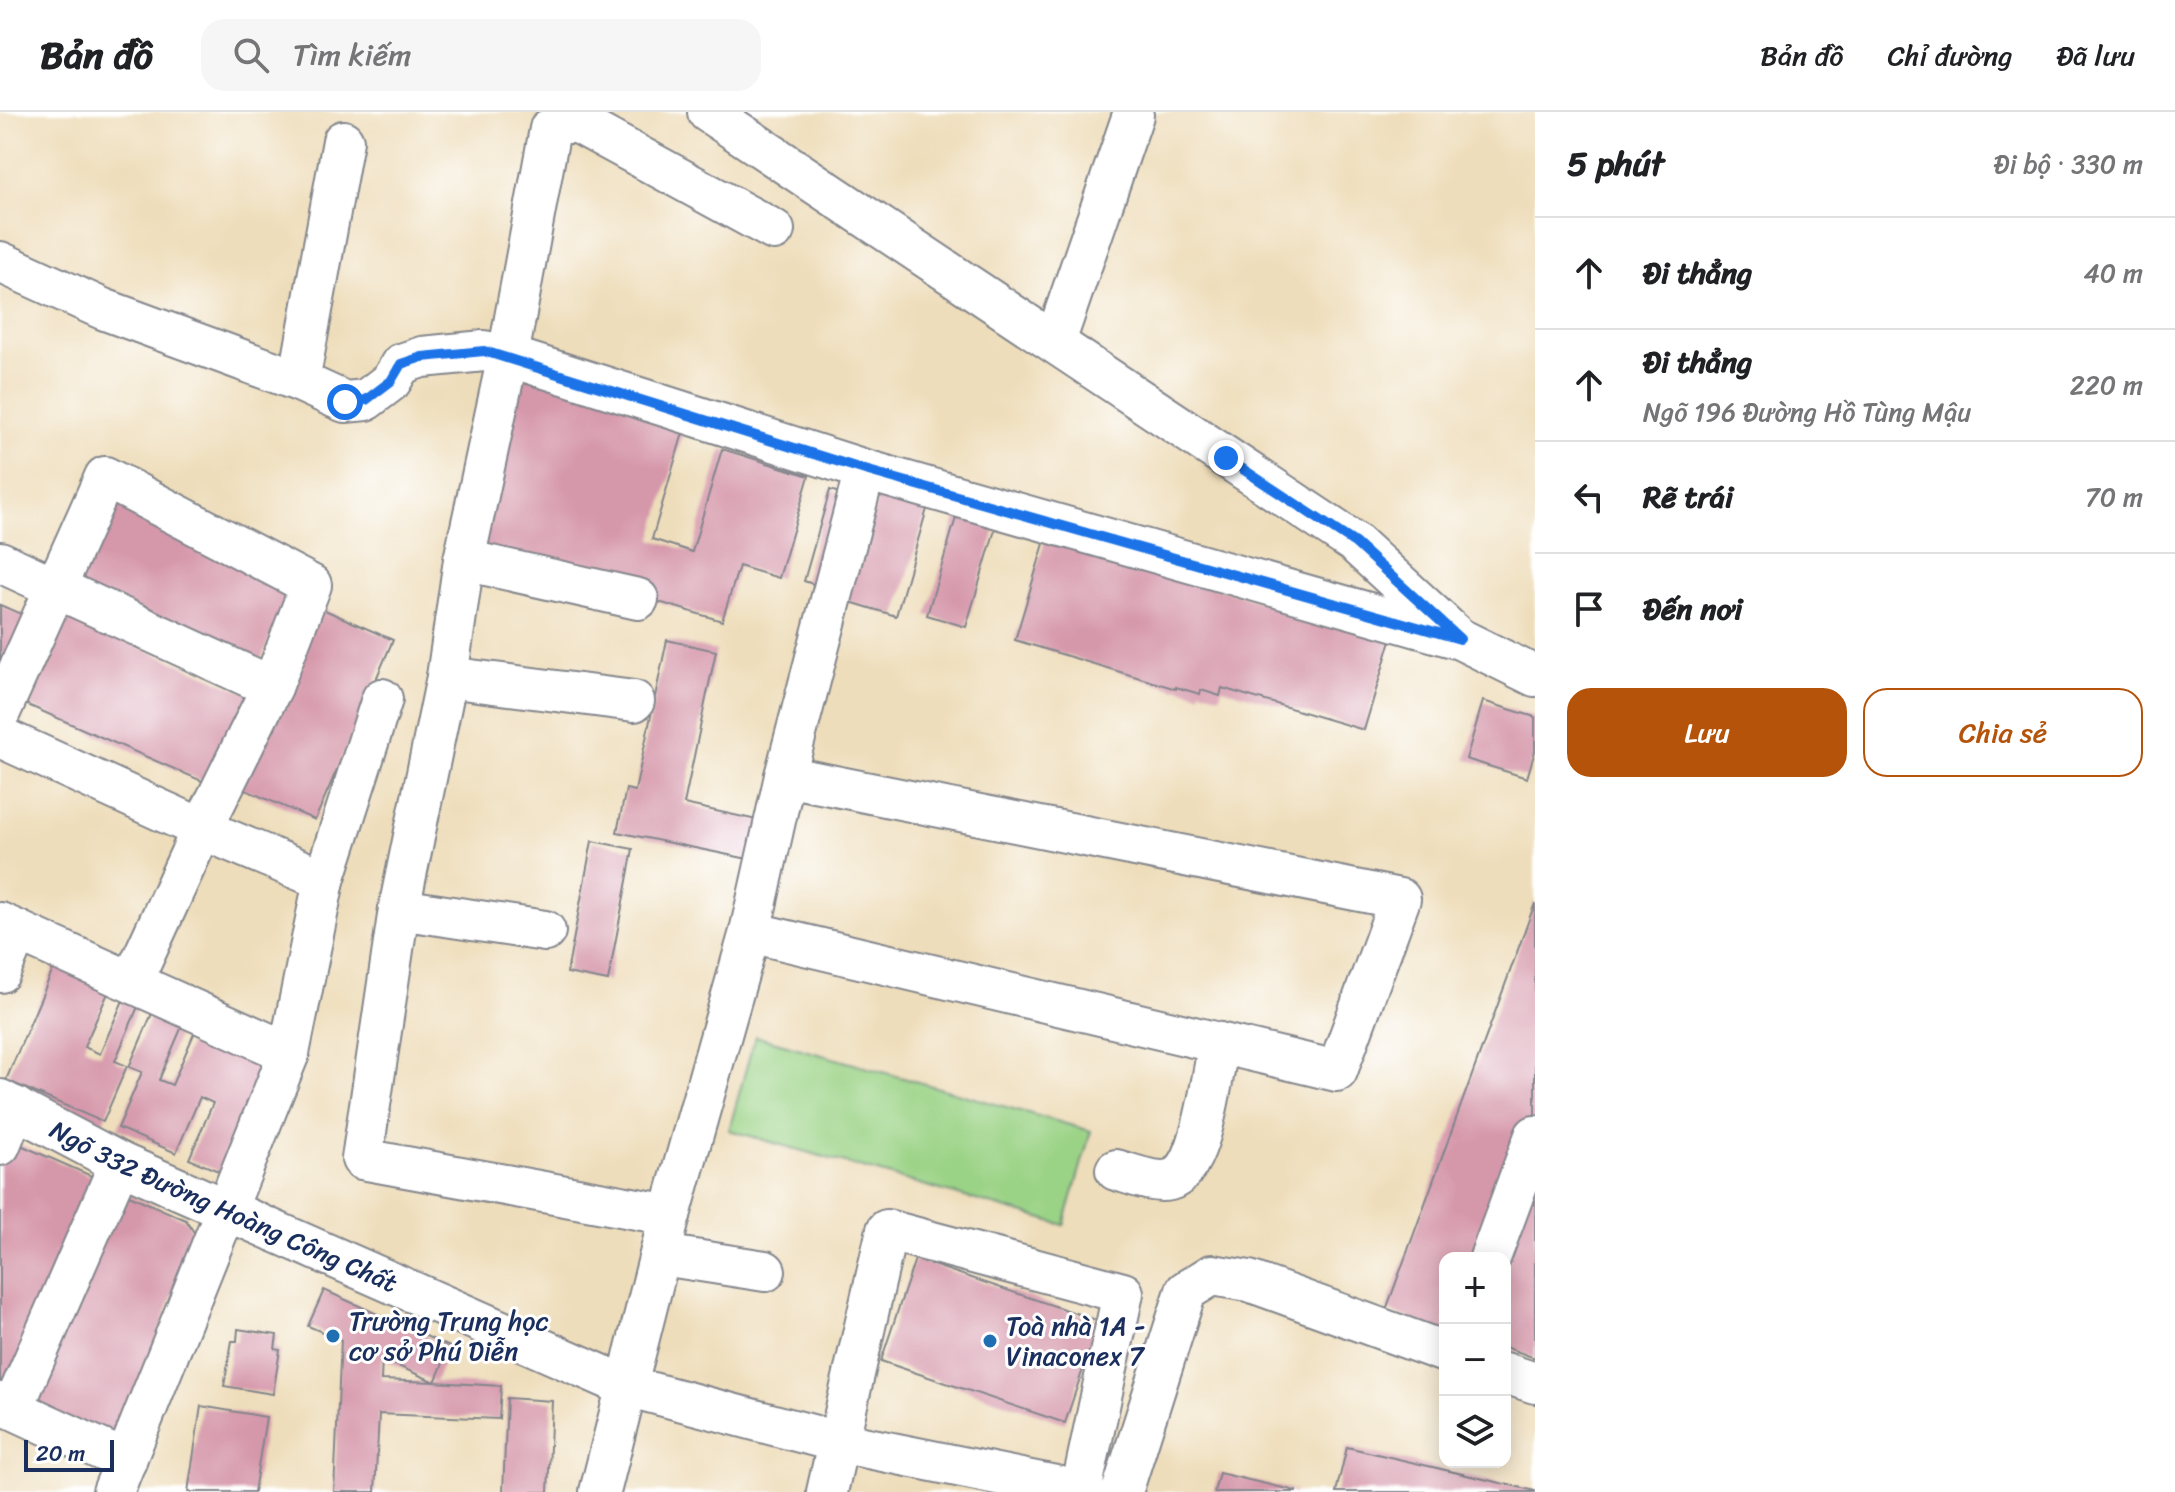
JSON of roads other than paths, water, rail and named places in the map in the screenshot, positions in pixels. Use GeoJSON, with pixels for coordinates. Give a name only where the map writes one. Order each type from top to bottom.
{"type":"FeatureCollection","features":[{"type":"Feature","properties":{"kind":"street"},"geometry":{"type":"LineString","coordinates":[[708,112],[1355,543],[1460,639]]}},
{"type":"Feature","properties":{"kind":"street"},"geometry":{"type":"LineString","coordinates":[[1055,342],[1133,115]]}},
{"type":"Feature","properties":{"kind":"street"},"geometry":{"type":"LineString","coordinates":[[670,1215],[362,1159],[399,909],[447,677],[464,560],[485,353],[550,129],[563,123],[578,123],[774,230]]}},
{"type":"Feature","properties":{"kind":"street"},"geometry":{"type":"LineString","coordinates":[[299,381],[343,141]]}},
{"type":"Feature","properties":{"kind":"street"},"geometry":{"type":"LineString","coordinates":[[0,262],[103,309],[299,381],[345,402],[366,400],[391,381],[401,364],[422,357],[485,353],[865,470],[1460,639],[1535,676]]}},
{"type":"Feature","properties":{"kind":"street"},"geometry":{"type":"LineString","coordinates":[[600,1492],[670,1215],[750,932],[785,776],[865,470]]}},
{"type":"Feature","properties":{"kind":"street"},"geometry":{"type":"LineString","coordinates":[[0,712],[105,477],[311,585],[272,687],[132,982]]}},
{"type":"Feature","properties":{"kind":"street"},"geometry":{"type":"LineString","coordinates":[[464,560],[638,599]]}},
{"type":"Feature","properties":{"kind":"street"},"geometry":{"type":"LineString","coordinates":[[0,562],[272,687]]}},
{"type":"Feature","properties":{"kind":"street"},"geometry":{"type":"LineString","coordinates":[[447,677],[634,701]]}},
{"type":"Feature","properties":{"kind":"street"},"geometry":{"type":"LineString","coordinates":[[120,1163],[7,1406],[120,1476],[289,1053],[324,880],[382,699]]}},
{"type":"Feature","properties":{"kind":"street"},"geometry":{"type":"LineString","coordinates":[[0,737],[202,829],[324,880]]}},
{"type":"Feature","properties":{"kind":"street"},"geometry":{"type":"LineString","coordinates":[[750,932],[1337,1071],[1400,899],[785,776]]}},
{"type":"Feature","properties":{"kind":"street"},"geometry":{"type":"LineString","coordinates":[[399,909],[545,931]]}},
{"type":"Feature","properties":{"kind":"street"},"geometry":{"type":"LineString","coordinates":[[0,972],[9,927],[289,1053]]}},
{"type":"Feature","properties":{"kind":"street"},"geometry":{"type":"LineString","coordinates":[[1116,1170],[1171,1180],[1187,1169],[1197,1147],[1219,1043]]}},
{"type":"Feature","properties":{"kind":"street"},"geometry":{"type":"LineString","coordinates":[[0,1145],[7,1104]]}},
{"type":"Feature","properties":{"kind":"street","name":"Ngõ 332 Đường Hoàng Công Chất"},"geometry":{"type":"LineString","coordinates":[[7,1104],[120,1163],[626,1386],[838,1442],[1084,1491]]}},
{"type":"Feature","properties":{"kind":"street"},"geometry":{"type":"LineString","coordinates":[[1492,1252],[1535,1136]]}},
{"type":"Feature","properties":{"kind":"street"},"geometry":{"type":"LineString","coordinates":[[827,1492],[887,1230],[1123,1293],[1084,1491]]}},
{"type":"Feature","properties":{"kind":"street"},"geometry":{"type":"LineString","coordinates":[[662,1255],[765,1271]]}},
{"type":"Feature","properties":{"kind":"street"},"geometry":{"type":"LineString","coordinates":[[1122,1492],[1186,1291],[1212,1275],[1249,1281],[1439,1350]]}},
{"type":"Feature","properties":{"kind":"street"},"geometry":{"type":"LineString","coordinates":[[1511,1375],[1535,1383]]}},
{"type":"Feature","properties":{"kind":"place","name":"Trường Trung học cơ sở Phú Diễn"},"geometry":{"type":"Point","coordinates":[333,1336]}},
{"type":"Feature","properties":{"kind":"place","name":"Toà nhà 1A - Vinaconex 7"},"geometry":{"type":"Point","coordinates":[990,1341]}}]}
